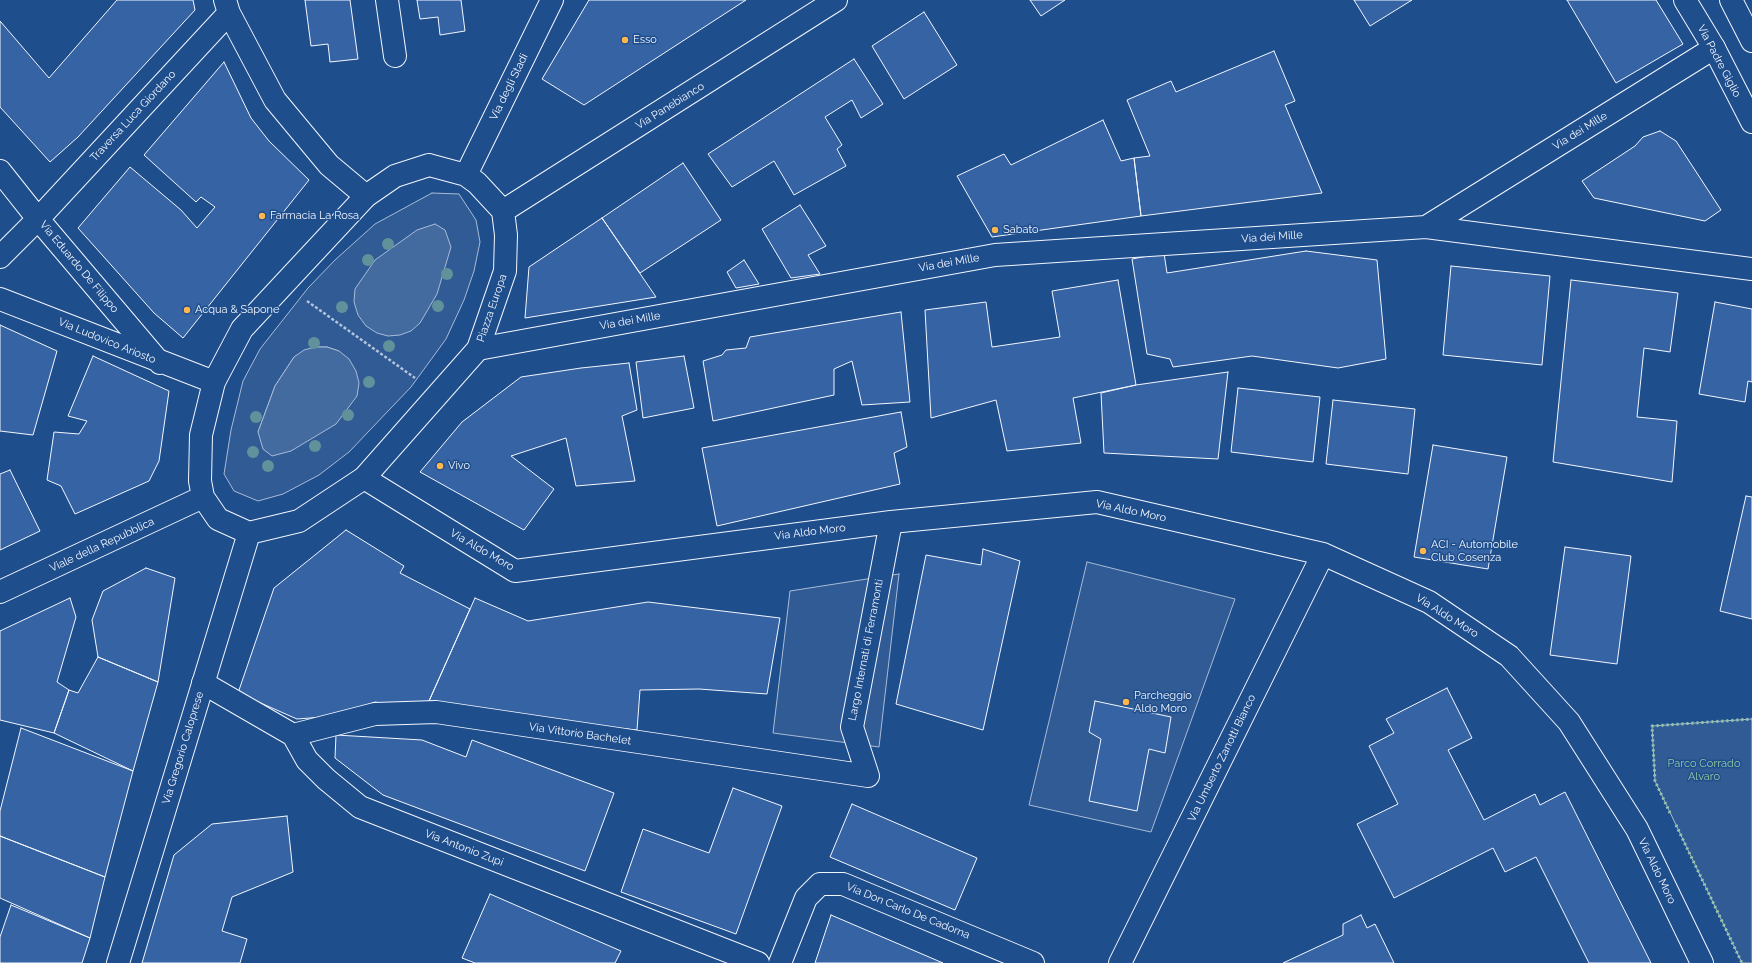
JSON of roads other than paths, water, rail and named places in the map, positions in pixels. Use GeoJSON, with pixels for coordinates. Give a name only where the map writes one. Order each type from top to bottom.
{"type":"FeatureCollection","features":[{"type":"Feature","properties":{"kind":"street"},"geometry":{"type":"LineString","coordinates":[[387,0],[394,56]]}},
{"type":"Feature","properties":{"kind":"street","name":"Via degli Stadi"},"geometry":{"type":"LineString","coordinates":[[466,175],[552,0]]}},
{"type":"Feature","properties":{"kind":"street","name":"Via Panebianco"},"geometry":{"type":"LineString","coordinates":[[503,212],[836,0]]}},
{"type":"Feature","properties":{"kind":"street","name":"Via Padre Giglio"},"geometry":{"type":"LineString","coordinates":[[1685,0],[1714,48],[1752,122]]}},
{"type":"Feature","properties":{"kind":"street"},"geometry":{"type":"LineString","coordinates":[[1730,0],[1752,41]]}},
{"type":"Feature","properties":{"kind":"street"},"geometry":{"type":"LineString","coordinates":[[227,6],[275,100],[329,165],[366,196]]}},
{"type":"Feature","properties":{"kind":"street","name":"Traversa Luca Giordano"},"geometry":{"type":"LineString","coordinates":[[0,257],[38,219],[227,6]]}},
{"type":"Feature","properties":{"kind":"street","name":"Via dei Mille"},"geometry":{"type":"LineString","coordinates":[[1426,227],[1714,48]]}},
{"type":"Feature","properties":{"kind":"street"},"geometry":{"type":"LineString","coordinates":[[249,533],[218,519],[203,497],[200,481],[201,435],[214,382],[242,329],[366,196],[395,176],[429,165],[466,175],[477,184],[503,212]]}},
{"type":"Feature","properties":{"kind":"street","name":"Via Eduardo De Filippo"},"geometry":{"type":"LineString","coordinates":[[0,171],[38,219],[160,363]]}},
{"type":"Feature","properties":{"kind":"street","name":"Piazza Europa"},"geometry":{"type":"LineString","coordinates":[[249,533],[299,521],[364,478],[478,349],[505,272],[506,235],[503,212]]}},
{"type":"Feature","properties":{"kind":"street","name":"Via dei Mille"},"geometry":{"type":"LineString","coordinates":[[478,349],[995,255],[1426,227],[1752,268]]}},
{"type":"Feature","properties":{"kind":"street","name":"Via Ludovico Ariosto"},"geometry":{"type":"LineString","coordinates":[[0,299],[160,363],[214,382]]}},
{"type":"Feature","properties":{"kind":"street","name":"Via Aldo Moro"},"geometry":{"type":"LineString","coordinates":[[364,478],[515,571],[891,522],[1096,502],[1323,554],[1429,602],[1509,656],[1569,722],[1637,829],[1702,963]]}},
{"type":"Feature","properties":{"kind":"street","name":"Viale della Repubblica"},"geometry":{"type":"LineString","coordinates":[[0,592],[203,497]]}},
{"type":"Feature","properties":{"kind":"street","name":"Largo Internati di Ferramonti"},"geometry":{"type":"LineString","coordinates":[[868,776],[852,727],[891,522]]}},
{"type":"Feature","properties":{"kind":"street","name":"Via Gregorio Caloprese"},"geometry":{"type":"LineString","coordinates":[[118,963],[249,533]]}},
{"type":"Feature","properties":{"kind":"street","name":"Via Umberto Zanotti Bianco"},"geometry":{"type":"LineString","coordinates":[[1120,963],[1323,554]]}},
{"type":"Feature","properties":{"kind":"street"},"geometry":{"type":"LineString","coordinates":[[203,683],[293,735]]}},
{"type":"Feature","properties":{"kind":"street","name":"Via Vittorio Bachelet"},"geometry":{"type":"LineString","coordinates":[[293,735],[375,714],[436,712],[868,776]]}},
{"type":"Feature","properties":{"kind":"street","name":"Via Antonio Zupi"},"geometry":{"type":"LineString","coordinates":[[293,735],[306,760],[360,808],[758,963]]}},
{"type":"Feature","properties":{"kind":"street","name":"Via Don Carlo De Cadorna"},"geometry":{"type":"LineString","coordinates":[[780,963],[806,898],[820,884],[843,884],[1033,963]]}},
{"type":"Feature","properties":{"kind":"place","name":"Esso"},"geometry":{"type":"Point","coordinates":[625,40]}},
{"type":"Feature","properties":{"kind":"place","name":"Farmacia La Rosa"},"geometry":{"type":"Point","coordinates":[262,216]}},
{"type":"Feature","properties":{"kind":"place","name":"Sabato"},"geometry":{"type":"Point","coordinates":[995,230]}},
{"type":"Feature","properties":{"kind":"place","name":"Acqua & Sapone"},"geometry":{"type":"Point","coordinates":[187,310]}},
{"type":"Feature","properties":{"kind":"place","name":"Vivo"},"geometry":{"type":"Point","coordinates":[440,466]}},
{"type":"Feature","properties":{"kind":"place","name":"ACI - Automobile Club Cosenza"},"geometry":{"type":"Point","coordinates":[1423,551]}},
{"type":"Feature","properties":{"kind":"place","name":"Parcheggio Aldo Moro"},"geometry":{"type":"Point","coordinates":[1126,702]}},
{"type":"Feature","properties":{"kind":"park label","name":"Parco Corrado Alvaro"},"geometry":{"type":"Point","coordinates":[1704,770]}}]}
